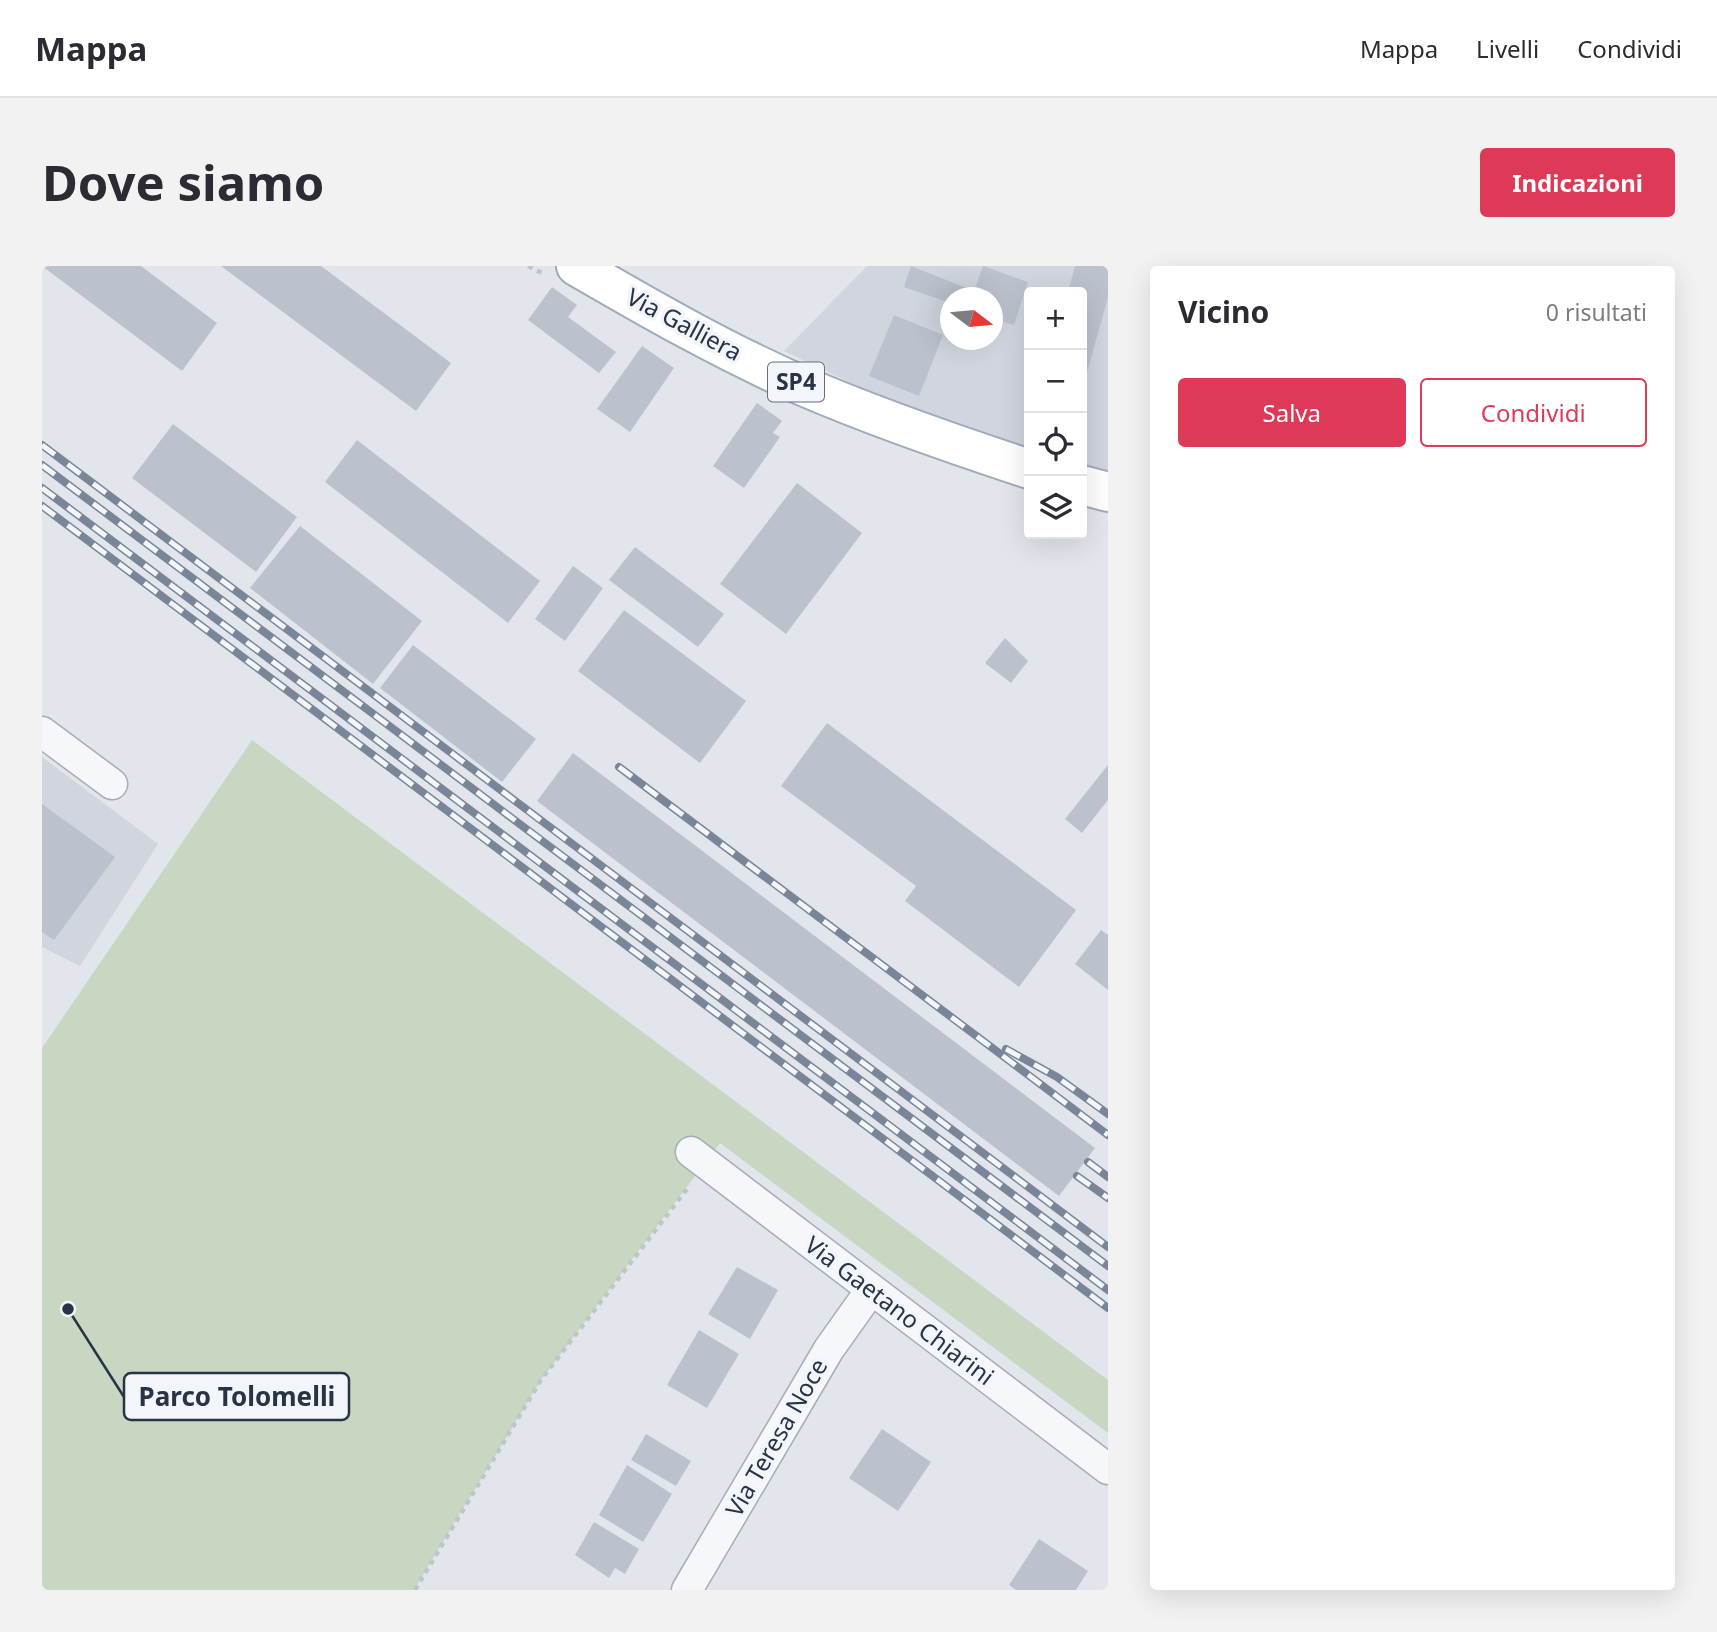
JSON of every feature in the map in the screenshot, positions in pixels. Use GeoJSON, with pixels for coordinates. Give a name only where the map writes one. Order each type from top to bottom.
{"type":"FeatureCollection","features":[{"type":"Feature","properties":{"kind":"main road","name":"Via Galliera"},"geometry":{"type":"LineString","coordinates":[[576,266],[700,335],[800,385],[928,436],[1024,467]]}},
{"type":"Feature","properties":{"kind":"main road"},"geometry":{"type":"LineString","coordinates":[[1087,486],[1108,492]]}},
{"type":"Feature","properties":{"kind":"street"},"geometry":{"type":"LineString","coordinates":[[42,732],[112,784]]}},
{"type":"Feature","properties":{"kind":"street","name":"Via Gaetano Chiarini"},"geometry":{"type":"LineString","coordinates":[[695,1166],[871,1290],[1108,1469]]}},
{"type":"Feature","properties":{"kind":"street","name":"Via Teresa Noce"},"geometry":{"type":"LineString","coordinates":[[687,1590],[829,1349],[871,1290]]}},
{"type":"Feature","properties":{"kind":"path"},"geometry":{"type":"LineString","coordinates":[[415,1590],[548,1371],[693,1181],[695,1166]]}},
{"type":"Feature","properties":{"kind":"shaded area"},"geometry":{"type":"Polygon","coordinates":[[[867,266],[1108,266],[1108,478],[1087,472],[1087,287],[1024,287],[1024,452],[866,390],[784,351],[867,266]]]}},
{"type":"Feature","properties":{"kind":"shaded area"},"geometry":{"type":"Polygon","coordinates":[[[42,757],[158,844],[80,966],[42,947],[42,757]]]}},
{"type":"Feature","properties":{"kind":"green space"},"geometry":{"type":"Polygon","coordinates":[[[252,740],[1108,1380],[1108,1433],[720,1143],[541,1380],[414,1590],[42,1590],[42,1048],[252,740]]]}},
{"type":"Feature","properties":{"kind":"building"},"geometry":{"type":"Polygon","coordinates":[[[42,266],[141,266],[217,323],[182,371],[42,266]]]}},
{"type":"Feature","properties":{"kind":"building"},"geometry":{"type":"Polygon","coordinates":[[[221,266],[321,266],[451,363],[416,411],[221,266]]]}},
{"type":"Feature","properties":{"kind":"building"},"geometry":{"type":"Polygon","coordinates":[[[911,266],[964,287],[940,287],[940,300],[904,287],[911,266]]]}},
{"type":"Feature","properties":{"kind":"building"},"geometry":{"type":"Polygon","coordinates":[[[983,266],[1028,282],[1024,287],[1014,325],[1003,322],[1003,287],[975,287],[983,266]]]}},
{"type":"Feature","properties":{"kind":"building"},"geometry":{"type":"Polygon","coordinates":[[[1075,266],[1108,266],[1108,297],[1087,373],[1087,287],[1069,287],[1075,266]]]}},
{"type":"Feature","properties":{"kind":"building"},"geometry":{"type":"Polygon","coordinates":[[[552,287],[577,305],[568,317],[616,352],[599,373],[528,320],[552,287]]]}},
{"type":"Feature","properties":{"kind":"building"},"geometry":{"type":"Polygon","coordinates":[[[894,315],[940,334],[940,343],[919,396],[869,376],[894,315]]]}},
{"type":"Feature","properties":{"kind":"building"},"geometry":{"type":"Polygon","coordinates":[[[642,346],[674,368],[630,432],[597,409],[642,346]]]}},
{"type":"Feature","properties":{"kind":"building"},"geometry":{"type":"Polygon","coordinates":[[[757,403],[782,421],[773,433],[780,437],[744,488],[713,466],[757,403]]]}},
{"type":"Feature","properties":{"kind":"building"},"geometry":{"type":"Polygon","coordinates":[[[173,424],[297,517],[256,572],[132,478],[173,424]]]}},
{"type":"Feature","properties":{"kind":"building"},"geometry":{"type":"Polygon","coordinates":[[[357,440],[540,581],[508,623],[325,482],[357,440]]]}},
{"type":"Feature","properties":{"kind":"building"},"geometry":{"type":"Polygon","coordinates":[[[797,483],[862,533],[786,634],[720,584],[797,483]]]}},
{"type":"Feature","properties":{"kind":"building"},"geometry":{"type":"Polygon","coordinates":[[[300,526],[422,621],[373,684],[250,588],[300,526]]]}},
{"type":"Feature","properties":{"kind":"building"},"geometry":{"type":"Polygon","coordinates":[[[635,547],[724,614],[698,647],[609,580],[635,547]]]}},
{"type":"Feature","properties":{"kind":"building"},"geometry":{"type":"Polygon","coordinates":[[[573,566],[603,588],[565,641],[535,619],[573,566]]]}},
{"type":"Feature","properties":{"kind":"building"},"geometry":{"type":"Polygon","coordinates":[[[624,610],[746,701],[700,763],[578,671],[624,610]]]}},
{"type":"Feature","properties":{"kind":"building"},"geometry":{"type":"Polygon","coordinates":[[[1005,638],[1028,661],[1011,683],[985,663],[1005,638]]]}},
{"type":"Feature","properties":{"kind":"building"},"geometry":{"type":"Polygon","coordinates":[[[413,645],[536,739],[502,782],[380,688],[413,645]]]}},
{"type":"Feature","properties":{"kind":"building"},"geometry":{"type":"Polygon","coordinates":[[[827,723],[1076,910],[1019,987],[905,901],[916,886],[781,786],[827,723]]]}},
{"type":"Feature","properties":{"kind":"building"},"geometry":{"type":"Polygon","coordinates":[[[573,753],[1095,1148],[1059,1196],[537,801],[573,753]]]}},
{"type":"Feature","properties":{"kind":"building"},"geometry":{"type":"Polygon","coordinates":[[[1108,765],[1108,800],[1082,833],[1065,819],[1108,765]]]}},
{"type":"Feature","properties":{"kind":"building"},"geometry":{"type":"Polygon","coordinates":[[[42,804],[115,857],[54,940],[42,932],[42,804]]]}},
{"type":"Feature","properties":{"kind":"building"},"geometry":{"type":"Polygon","coordinates":[[[1101,930],[1108,935],[1108,990],[1075,964],[1101,930]]]}},
{"type":"Feature","properties":{"kind":"building"},"geometry":{"type":"Polygon","coordinates":[[[737,1267],[778,1290],[750,1339],[708,1314],[737,1267]]]}},
{"type":"Feature","properties":{"kind":"building"},"geometry":{"type":"Polygon","coordinates":[[[699,1330],[739,1354],[707,1408],[667,1385],[699,1330]]]}},
{"type":"Feature","properties":{"kind":"building"},"geometry":{"type":"Polygon","coordinates":[[[882,1429],[931,1462],[898,1511],[849,1478],[882,1429]]]}},
{"type":"Feature","properties":{"kind":"building"},"geometry":{"type":"Polygon","coordinates":[[[646,1434],[691,1461],[676,1486],[631,1460],[646,1434]]]}},
{"type":"Feature","properties":{"kind":"building"},"geometry":{"type":"Polygon","coordinates":[[[627,1465],[672,1494],[643,1542],[599,1515],[627,1465]]]}},
{"type":"Feature","properties":{"kind":"building"},"geometry":{"type":"Polygon","coordinates":[[[594,1522],[639,1549],[625,1574],[615,1568],[609,1578],[575,1555],[594,1522]]]}},
{"type":"Feature","properties":{"kind":"building"},"geometry":{"type":"Polygon","coordinates":[[[1039,1539],[1088,1571],[1076,1590],[1016,1590],[1009,1585],[1039,1539]]]}},
{"type":"Feature","properties":{"kind":"railway"},"geometry":{"type":"LineString","coordinates":[[42,445],[1108,1247]]}},
{"type":"Feature","properties":{"kind":"railway"},"geometry":{"type":"LineString","coordinates":[[42,465],[1108,1266]]}},
{"type":"Feature","properties":{"kind":"railway"},"geometry":{"type":"LineString","coordinates":[[42,488],[1108,1290]]}},
{"type":"Feature","properties":{"kind":"railway"},"geometry":{"type":"LineString","coordinates":[[42,506],[1108,1308]]}},
{"type":"Feature","properties":{"kind":"railway"},"geometry":{"type":"LineString","coordinates":[[619,767],[1108,1135]]}},
{"type":"Feature","properties":{"kind":"railway"},"geometry":{"type":"LineString","coordinates":[[1006,1049],[1057,1077],[1108,1114]]}},
{"type":"Feature","properties":{"kind":"railway"},"geometry":{"type":"LineString","coordinates":[[1088,1162],[1108,1177]]}},
{"type":"Feature","properties":{"kind":"railway"},"geometry":{"type":"LineString","coordinates":[[1077,1176],[1108,1198]]}},
{"type":"Feature","properties":{"kind":"place","name":"Parco Tolomelli"},"geometry":{"type":"Point","coordinates":[68,1309]}}]}
